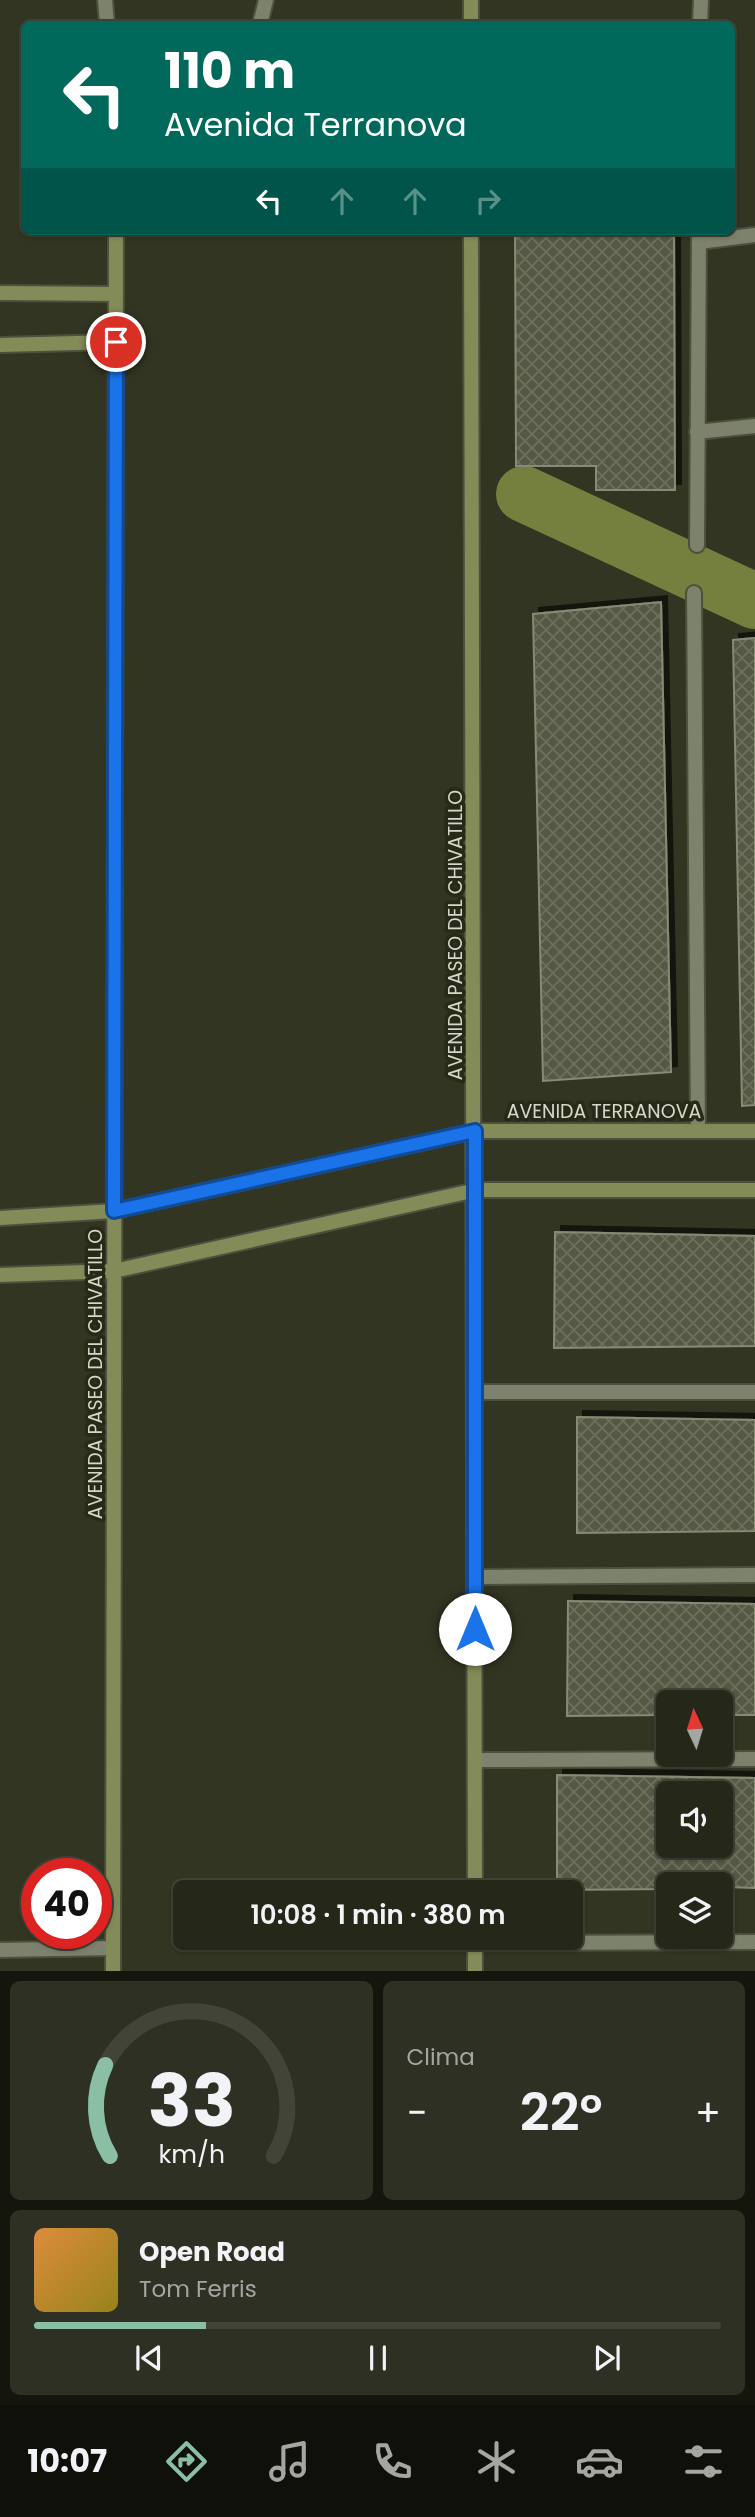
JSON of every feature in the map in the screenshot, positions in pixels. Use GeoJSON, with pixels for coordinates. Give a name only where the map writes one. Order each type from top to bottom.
{"type":"FeatureCollection","features":[{"type":"Feature","properties":{"kind":"street"},"geometry":{"type":"LineString","coordinates":[[105,0],[107,21]]}},
{"type":"Feature","properties":{"kind":"street"},"geometry":{"type":"LineString","coordinates":[[261,21],[266,0]]}},
{"type":"Feature","properties":{"kind":"street"},"geometry":{"type":"LineString","coordinates":[[471,0],[471,21]]}},
{"type":"Feature","properties":{"kind":"street"},"geometry":{"type":"LineString","coordinates":[[700,21],[701,0]]}},
{"type":"Feature","properties":{"kind":"street","name":"AVENIDA PASEO DEL CHIVATILLO"},"geometry":{"type":"LineString","coordinates":[[113,1971],[116,235]]}},
{"type":"Feature","properties":{"kind":"street","name":"AVENIDA PASEO DEL CHIVATILLO"},"geometry":{"type":"LineString","coordinates":[[471,235],[476,1190],[475,1880]]}},
{"type":"Feature","properties":{"kind":"street"},"geometry":{"type":"LineString","coordinates":[[696,545],[699,236],[755,235]]}},
{"type":"Feature","properties":{"kind":"street"},"geometry":{"type":"LineString","coordinates":[[0,293],[116,294]]}},
{"type":"Feature","properties":{"kind":"street"},"geometry":{"type":"LineString","coordinates":[[0,345],[116,342]]}},
{"type":"Feature","properties":{"kind":"street"},"geometry":{"type":"LineString","coordinates":[[697,432],[755,426]]}},
{"type":"Feature","properties":{"kind":"street"},"geometry":{"type":"LineString","coordinates":[[694,593],[698,1131]]}},
{"type":"Feature","properties":{"kind":"street","name":"AVENIDA TERRANOVA"},"geometry":{"type":"LineString","coordinates":[[0,1217],[114,1211],[475,1131],[755,1131]]}},
{"type":"Feature","properties":{"kind":"street"},"geometry":{"type":"LineString","coordinates":[[0,1275],[114,1271],[476,1190],[755,1190]]}},
{"type":"Feature","properties":{"kind":"street"},"geometry":{"type":"LineString","coordinates":[[476,1392],[755,1392]]}},
{"type":"Feature","properties":{"kind":"street"},"geometry":{"type":"LineString","coordinates":[[475,1577],[755,1575]]}},
{"type":"Feature","properties":{"kind":"street"},"geometry":{"type":"LineString","coordinates":[[475,1760],[755,1759]]}},
{"type":"Feature","properties":{"kind":"street"},"geometry":{"type":"LineString","coordinates":[[583,1941],[755,1942]]}},
{"type":"Feature","properties":{"kind":"street"},"geometry":{"type":"LineString","coordinates":[[0,1950],[113,1948]]}},
{"type":"Feature","properties":{"kind":"street"},"geometry":{"type":"LineString","coordinates":[[475,1950],[475,1971]]}},
{"type":"Feature","properties":{"kind":"building"},"geometry":{"type":"Polygon","coordinates":[[[515,235],[674,235],[675,490],[596,490],[596,466],[516,466],[515,235]]]}},
{"type":"Feature","properties":{"kind":"building"},"geometry":{"type":"Polygon","coordinates":[[[661,602],[671,1072],[543,1081],[533,614],[661,602]]]}},
{"type":"Feature","properties":{"kind":"building"},"geometry":{"type":"Polygon","coordinates":[[[755,638],[755,1105],[742,1106],[733,640],[755,638]]]}},
{"type":"Feature","properties":{"kind":"building"},"geometry":{"type":"Polygon","coordinates":[[[555,1232],[755,1236],[755,1346],[554,1348],[555,1232]]]}},
{"type":"Feature","properties":{"kind":"building"},"geometry":{"type":"Polygon","coordinates":[[[577,1417],[755,1420],[755,1531],[577,1533],[577,1417]]]}},
{"type":"Feature","properties":{"kind":"building"},"geometry":{"type":"Polygon","coordinates":[[[568,1601],[755,1604],[755,1715],[733,1715],[733,1690],[656,1690],[656,1715],[567,1716],[568,1601]]]}},
{"type":"Feature","properties":{"kind":"building"},"geometry":{"type":"Polygon","coordinates":[[[557,1775],[755,1778],[755,1888],[733,1887],[733,1872],[656,1872],[656,1889],[583,1890],[583,1880],[557,1880],[557,1775]]]}},
{"type":"Feature","properties":{"kind":"waterway"},"geometry":{"type":"LineString","coordinates":[[524,494],[755,601]]}},
{"type":"Feature","properties":{"kind":"route"},"geometry":{"type":"LineString","coordinates":[[116,342],[114,1211],[475,1131],[475,1629]]}}]}
